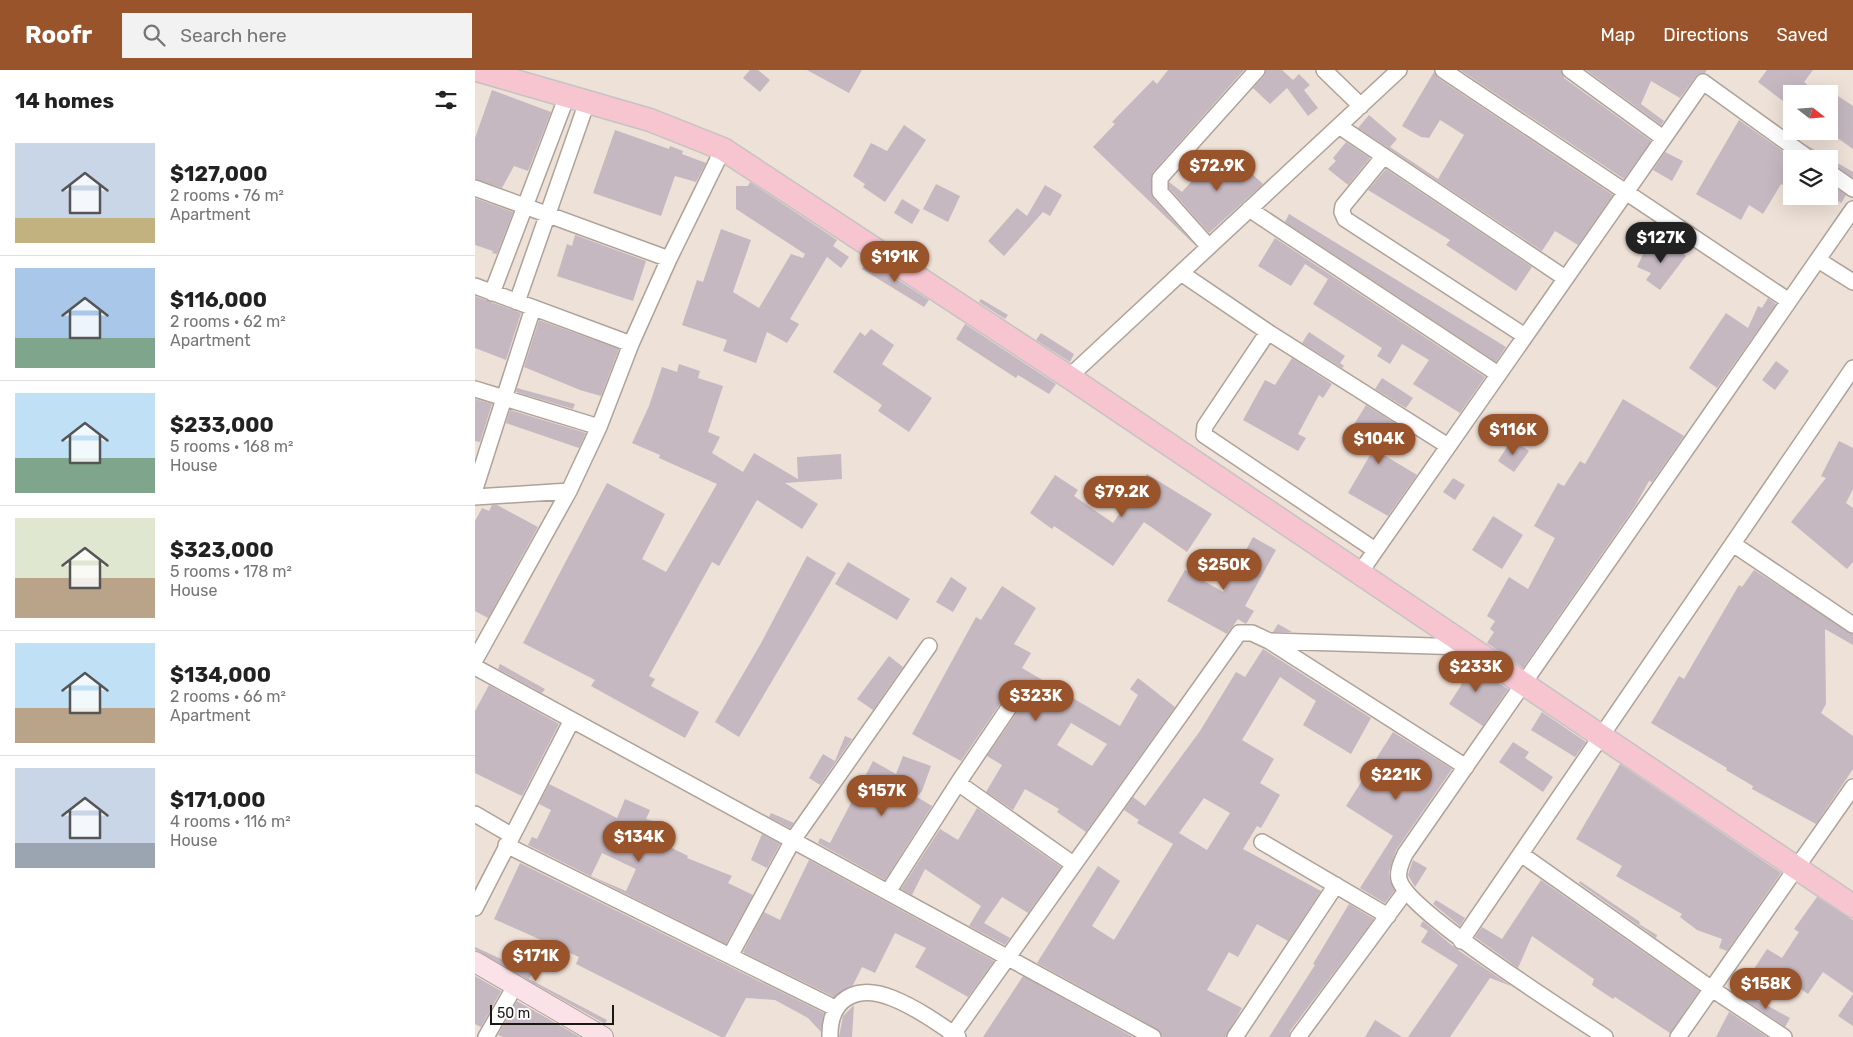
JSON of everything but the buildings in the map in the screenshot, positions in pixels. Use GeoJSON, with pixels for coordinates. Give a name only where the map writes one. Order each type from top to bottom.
{"type":"FeatureCollection","features":[{"type":"Feature","properties":{"kind":"main road"},"geometry":{"type":"LineString","coordinates":[[477,70],[650,120],[723,149],[1069,377],[1853,906]]}},
{"type":"Feature","properties":{"kind":"street"},"geometry":{"type":"LineString","coordinates":[[1209,247],[1160,192],[1160,178],[1257,70]]}},
{"type":"Feature","properties":{"kind":"street"},"geometry":{"type":"LineString","coordinates":[[1324,70],[1361,106]]}},
{"type":"Feature","properties":{"kind":"street"},"geometry":{"type":"LineString","coordinates":[[1069,377],[1399,70]]}},
{"type":"Feature","properties":{"kind":"street"},"geometry":{"type":"LineString","coordinates":[[1443,70],[1789,301]]}},
{"type":"Feature","properties":{"kind":"street"},"geometry":{"type":"LineString","coordinates":[[1570,70],[1663,138]]}},
{"type":"Feature","properties":{"kind":"street"},"geometry":{"type":"LineString","coordinates":[[1359,574],[1663,138],[1704,76],[1799,150]]}},
{"type":"Feature","properties":{"kind":"street"},"geometry":{"type":"LineString","coordinates":[[492,293],[525,206],[577,99]]}},
{"type":"Feature","properties":{"kind":"street"},"geometry":{"type":"LineString","coordinates":[[517,302],[548,214],[577,99]]}},
{"type":"Feature","properties":{"kind":"street"},"geometry":{"type":"LineString","coordinates":[[1339,126],[1565,278]]}},
{"type":"Feature","properties":{"kind":"street"},"geometry":{"type":"LineString","coordinates":[[475,660],[569,491],[599,427],[631,344],[669,259],[723,149]]}},
{"type":"Feature","properties":{"kind":"street"},"geometry":{"type":"LineString","coordinates":[[1384,156],[1343,206],[1342,212],[1345,219],[1525,336]]}},
{"type":"Feature","properties":{"kind":"street"},"geometry":{"type":"LineString","coordinates":[[1838,178],[1853,189]]}},
{"type":"Feature","properties":{"kind":"street"},"geometry":{"type":"LineString","coordinates":[[475,188],[669,259]]}},
{"type":"Feature","properties":{"kind":"street"},"geometry":{"type":"LineString","coordinates":[[1249,209],[1498,374]]}},
{"type":"Feature","properties":{"kind":"street"},"geometry":{"type":"LineString","coordinates":[[1605,1037],[1461,941],[1405,892],[1399,879],[1400,866],[1405,854],[1853,210]]}},
{"type":"Feature","properties":{"kind":"street"},"geometry":{"type":"LineString","coordinates":[[1818,260],[1853,282]]}},
{"type":"Feature","properties":{"kind":"street"},"geometry":{"type":"LineString","coordinates":[[1181,273],[1268,332],[1448,446]]}},
{"type":"Feature","properties":{"kind":"street"},"geometry":{"type":"LineString","coordinates":[[475,286],[631,344]]}},
{"type":"Feature","properties":{"kind":"street"},"geometry":{"type":"LineString","coordinates":[[475,489],[533,308]]}},
{"type":"Feature","properties":{"kind":"street"},"geometry":{"type":"LineString","coordinates":[[1268,332],[1205,426],[1204,435],[1375,550]]}},
{"type":"Feature","properties":{"kind":"street"},"geometry":{"type":"LineString","coordinates":[[1461,941],[1853,368]]}},
{"type":"Feature","properties":{"kind":"street"},"geometry":{"type":"LineString","coordinates":[[475,388],[503,399],[599,427]]}},
{"type":"Feature","properties":{"kind":"street"},"geometry":{"type":"LineString","coordinates":[[475,497],[569,491]]}},
{"type":"Feature","properties":{"kind":"street"},"geometry":{"type":"LineString","coordinates":[[1733,544],[1853,625]]}},
{"type":"Feature","properties":{"kind":"street"},"geometry":{"type":"LineString","coordinates":[[830,1037],[830,1021],[835,1008],[848,996],[871,993],[890,997],[909,1006],[954,1036],[1006,957],[1236,635],[1245,632],[1269,640],[1467,767]]}},
{"type":"Feature","properties":{"kind":"street"},"geometry":{"type":"LineString","coordinates":[[1269,640],[1467,647]]}},
{"type":"Feature","properties":{"kind":"street"},"geometry":{"type":"LineString","coordinates":[[730,956],[793,840],[929,646]]}},
{"type":"Feature","properties":{"kind":"street"},"geometry":{"type":"LineString","coordinates":[[475,667],[1153,1037]]}},
{"type":"Feature","properties":{"kind":"street"},"geometry":{"type":"LineString","coordinates":[[888,892],[1012,703]]}},
{"type":"Feature","properties":{"kind":"street"},"geometry":{"type":"LineString","coordinates":[[475,908],[508,840],[572,720]]}},
{"type":"Feature","properties":{"kind":"street"},"geometry":{"type":"LineString","coordinates":[[958,783],[1073,864]]}},
{"type":"Feature","properties":{"kind":"street"},"geometry":{"type":"LineString","coordinates":[[1678,1037],[1853,786]]}},
{"type":"Feature","properties":{"kind":"street"},"geometry":{"type":"LineString","coordinates":[[475,814],[508,840],[730,956],[835,1008]]}},
{"type":"Feature","properties":{"kind":"street"},"geometry":{"type":"LineString","coordinates":[[1262,842],[1388,916]]}},
{"type":"Feature","properties":{"kind":"street"},"geometry":{"type":"LineString","coordinates":[[1521,854],[1712,989],[1784,1037]]}},
{"type":"Feature","properties":{"kind":"street"},"geometry":{"type":"LineString","coordinates":[[1235,1037],[1336,885]]}},
{"type":"Feature","properties":{"kind":"street"},"geometry":{"type":"LineString","coordinates":[[1298,1037],[1405,892]]}},
{"type":"Feature","properties":{"kind":"street"},"geometry":{"type":"LineString","coordinates":[[475,962],[598,1036]]}},
{"type":"Feature","properties":{"kind":"street"},"geometry":{"type":"LineString","coordinates":[[486,1037],[515,986]]}}]}
